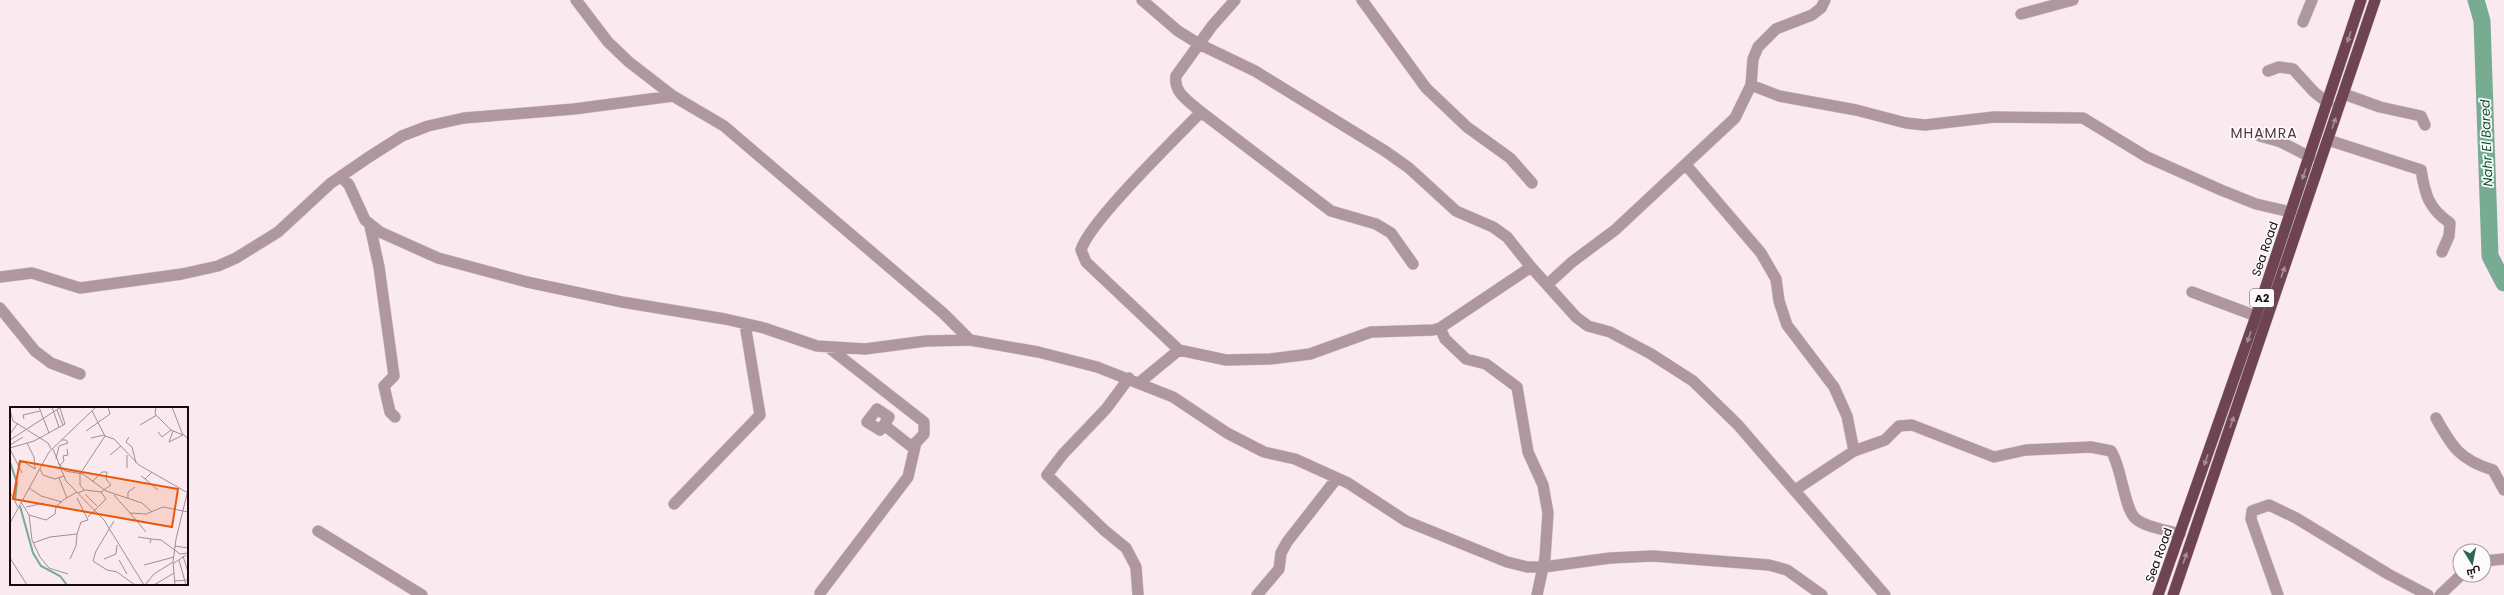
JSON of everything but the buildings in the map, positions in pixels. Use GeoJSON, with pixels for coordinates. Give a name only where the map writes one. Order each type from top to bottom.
{"type":"FeatureCollection","features":[{"type":"Feature","properties":{"kind":"highway","name":"Sea Road"},"geometry":{"type":"LineString","coordinates":[[2158,595],[2256,316],[2361,0]]}},
{"type":"Feature","properties":{"kind":"highway","name":"Sea Road"},"geometry":{"type":"LineString","coordinates":[[2173,595],[2375,0]]}},
{"type":"Feature","properties":{"kind":"street"},"geometry":{"type":"LineString","coordinates":[[576,0],[608,42],[628,62],[673,96],[724,126],[943,313],[970,340]]}},
{"type":"Feature","properties":{"kind":"street"},"geometry":{"type":"LineString","coordinates":[[1142,0],[1178,31],[1199,44],[1255,71],[1385,151],[1409,168],[1456,211],[1493,227],[1507,236],[1531,268],[1548,284],[1576,317],[1588,326],[1610,332],[1651,354],[1693,381],[1738,424],[1885,595]]}},
{"type":"Feature","properties":{"kind":"street"},"geometry":{"type":"LineString","coordinates":[[1235,0],[1181,68],[1174,84],[1177,90],[1201,112],[1331,211],[1376,224],[1391,234],[1413,264]]}},
{"type":"Feature","properties":{"kind":"street"},"geometry":{"type":"LineString","coordinates":[[1362,0],[1426,88],[1467,127],[1510,158],[1532,183]]}},
{"type":"Feature","properties":{"kind":"street"},"geometry":{"type":"LineString","coordinates":[[1548,284],[1572,262],[1615,230],[1736,118],[1751,85],[1753,59],[1758,47],[1776,29],[1812,15],[1821,8],[1825,0]]}},
{"type":"Feature","properties":{"kind":"street"},"geometry":{"type":"LineString","coordinates":[[2021,14],[2073,0]]}},
{"type":"Feature","properties":{"kind":"street"},"geometry":{"type":"LineString","coordinates":[[2303,22],[2312,0]]}},
{"type":"Feature","properties":{"kind":"street"},"geometry":{"type":"LineString","coordinates":[[2268,71],[2279,67],[2293,69],[2314,92],[2328,103]]}},
{"type":"Feature","properties":{"kind":"street"},"geometry":{"type":"LineString","coordinates":[[1751,85],[1779,96],[1856,110],[1906,123],[1925,125],[1994,117],[2083,118],[2147,156],[2221,190],[2256,204],[2291,212]]}},
{"type":"Feature","properties":{"kind":"street"},"geometry":{"type":"LineString","coordinates":[[2344,94],[2380,107],[2421,116],[2425,125]]}},
{"type":"Feature","properties":{"kind":"street"},"geometry":{"type":"LineString","coordinates":[[0,277],[32,273],[80,288],[87,288],[182,274],[218,266],[236,258],[278,232],[340,176],[402,136],[428,126],[457,119],[574,109],[673,96]]}},
{"type":"Feature","properties":{"kind":"street"},"geometry":{"type":"LineString","coordinates":[[1201,112],[1114,204],[1092,232],[1081,250],[1084,259],[1091,267],[1179,350],[1226,360],[1270,359],[1310,354],[1371,332],[1421,332],[1440,328],[1531,268]]}},
{"type":"Feature","properties":{"kind":"street"},"geometry":{"type":"LineString","coordinates":[[2260,136],[2281,142],[2310,157]]}},
{"type":"Feature","properties":{"kind":"street"},"geometry":{"type":"LineString","coordinates":[[2328,140],[2421,170],[2425,196],[2442,217],[2450,223],[2449,236],[2442,252]]}},
{"type":"Feature","properties":{"kind":"street"},"geometry":{"type":"LineString","coordinates":[[1686,165],[1761,253],[1772,269],[1786,325],[1834,387],[1847,416],[1854,450]]}},
{"type":"Feature","properties":{"kind":"street"},"geometry":{"type":"LineString","coordinates":[[340,176],[349,185],[359,210],[370,226],[379,267],[394,376],[384,386],[390,412],[395,417]]}},
{"type":"Feature","properties":{"kind":"street"},"geometry":{"type":"LineString","coordinates":[[370,226],[438,258],[472,268],[608,299],[745,324],[817,346],[866,350],[926,341],[970,340],[1038,352],[1097,366],[1173,396],[1227,433],[1264,452],[1295,459],[1337,478],[1406,522],[1507,562],[1527,567],[1544,567],[1632,556],[1762,564],[1787,570],[1822,595]]}},
{"type":"Feature","properties":{"kind":"street"},"geometry":{"type":"LineString","coordinates":[[2192,292],[2256,316]]}},
{"type":"Feature","properties":{"kind":"street"},"geometry":{"type":"LineString","coordinates":[[0,308],[35,351],[51,363],[80,374]]}},
{"type":"Feature","properties":{"kind":"street"},"geometry":{"type":"LineString","coordinates":[[674,504],[760,415],[745,324]]}},
{"type":"Feature","properties":{"kind":"street"},"geometry":{"type":"LineString","coordinates":[[1440,328],[1445,339],[1466,359],[1486,364],[1517,387],[1528,452],[1543,485],[1546,500],[1548,526],[1544,567],[1537,595]]}},
{"type":"Feature","properties":{"kind":"street"},"geometry":{"type":"LineString","coordinates":[[828,347],[924,422],[924,434],[912,447],[884,424]]}},
{"type":"Feature","properties":{"kind":"street"},"geometry":{"type":"LineString","coordinates":[[1140,382],[1179,350]]}},
{"type":"Feature","properties":{"kind":"street"},"geometry":{"type":"LineString","coordinates":[[1130,378],[1047,475],[1104,530],[1126,548],[1136,567],[1138,595]]}},
{"type":"Feature","properties":{"kind":"street"},"geometry":{"type":"LineString","coordinates":[[2436,418],[2453,448],[2481,466],[2493,470],[2504,490]]}},
{"type":"Feature","properties":{"kind":"street"},"geometry":{"type":"LineString","coordinates":[[1795,490],[1854,450],[1885,440],[1899,426],[1912,425],[1994,457],[2026,450],[2091,447],[2103,448],[2111,451],[2117,460],[2131,514],[2136,519],[2180,534]]}},
{"type":"Feature","properties":{"kind":"street"},"geometry":{"type":"LineString","coordinates":[[820,593],[908,477],[916,442]]}},
{"type":"Feature","properties":{"kind":"street"},"geometry":{"type":"LineString","coordinates":[[1256,595],[1278,569],[1281,553],[1286,542],[1337,478]]}},
{"type":"Feature","properties":{"kind":"street"},"geometry":{"type":"LineString","coordinates":[[2278,595],[2250,520],[2252,511],[2269,505],[2296,518],[2388,574],[2428,595]]}},
{"type":"Feature","properties":{"kind":"street"},"geometry":{"type":"LineString","coordinates":[[318,531],[422,595]]}},
{"type":"Feature","properties":{"kind":"street"},"geometry":{"type":"LineString","coordinates":[[2492,560],[2504,559]]}},
{"type":"Feature","properties":{"kind":"street"},"geometry":{"type":"LineString","coordinates":[[2440,595],[2453,583]]}},
{"type":"Feature","properties":{"kind":"waterway","name":"Nahr El Bared"},"geometry":{"type":"LineString","coordinates":[[2476,0],[2482,21],[2490,256],[2504,283]]}},
{"type":"Feature","properties":{"kind":"district","name":"MHAMRA"},"geometry":{"type":"Point","coordinates":[2264,133]}}]}
